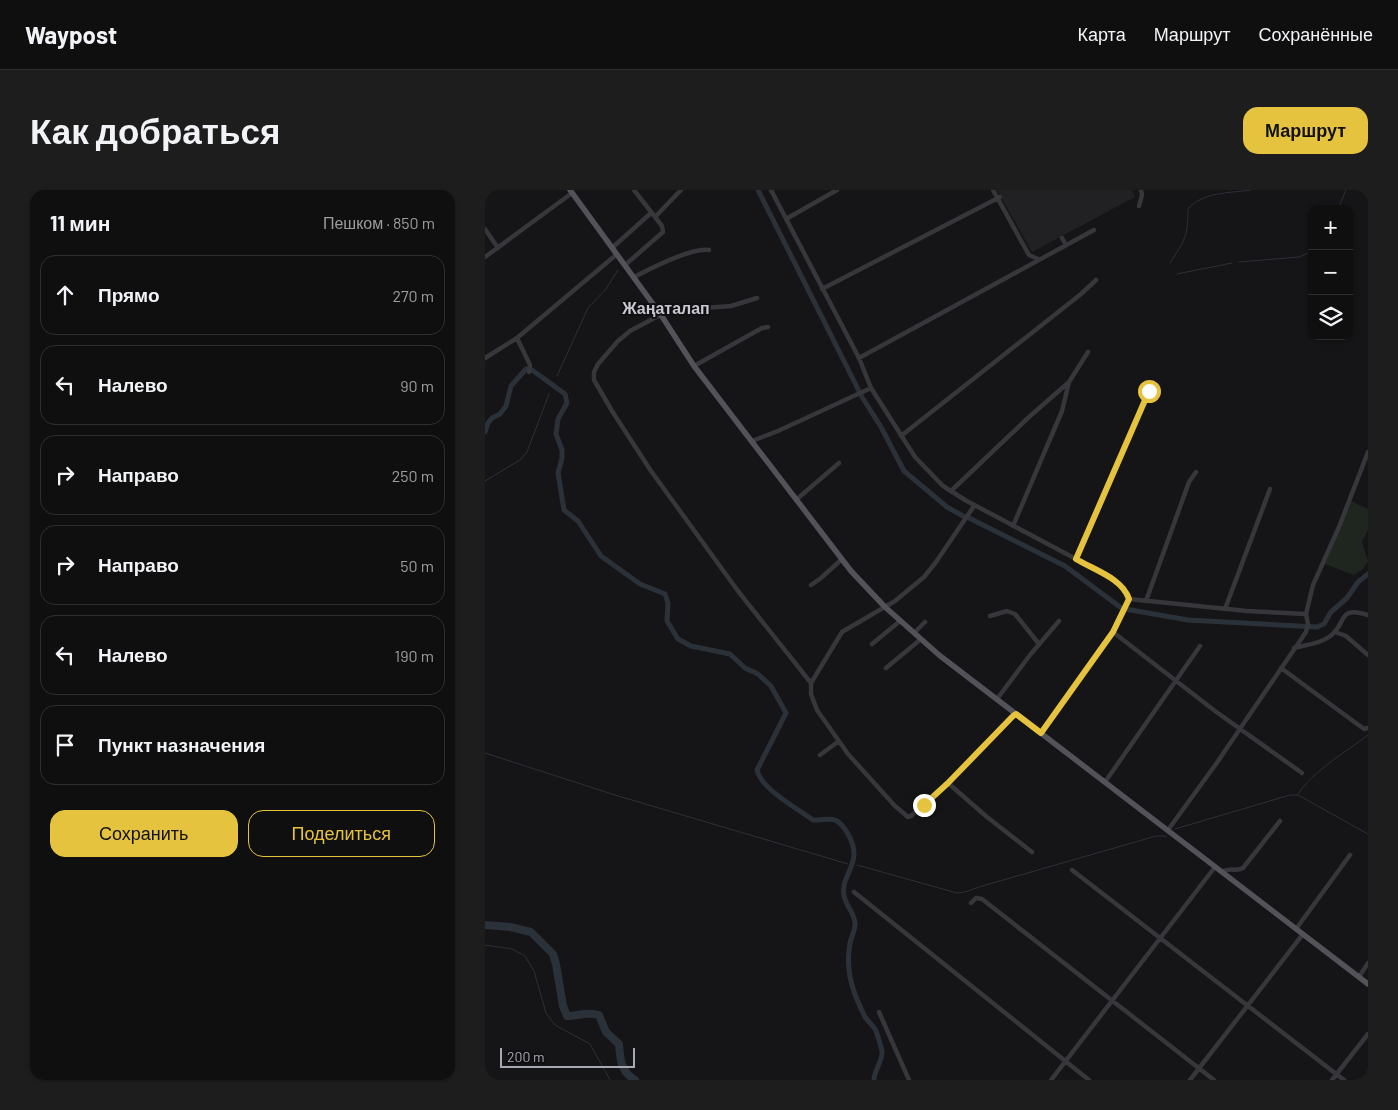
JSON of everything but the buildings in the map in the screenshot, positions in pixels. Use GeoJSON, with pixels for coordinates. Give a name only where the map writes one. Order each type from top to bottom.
{"type":"FeatureCollection","features":[{"type":"Feature","properties":{"kind":"main road"},"geometry":{"type":"LineString","coordinates":[[571,191],[661,315],[693,366],[861,583],[885,607],[921,639],[1016,714],[1368,984]]}},
{"type":"Feature","properties":{"kind":"street"},"geometry":{"type":"LineString","coordinates":[[625,265],[662,234],[662,226],[634,190]]}},
{"type":"Feature","properties":{"kind":"street"},"geometry":{"type":"LineString","coordinates":[[655,217],[681,190]]}},
{"type":"Feature","properties":{"kind":"street"},"geometry":{"type":"LineString","coordinates":[[771,190],[859,358],[871,388],[901,436],[923,466],[951,491],[974,506],[1076,559],[1123,586],[1129,599]]}},
{"type":"Feature","properties":{"kind":"street"},"geometry":{"type":"LineString","coordinates":[[785,219],[837,190]]}},
{"type":"Feature","properties":{"kind":"street"},"geometry":{"type":"LineString","coordinates":[[993,190],[1029,255],[1038,259]]}},
{"type":"Feature","properties":{"kind":"street"},"geometry":{"type":"LineString","coordinates":[[1139,206],[1142,195],[1141,190]]}},
{"type":"Feature","properties":{"kind":"street"},"geometry":{"type":"LineString","coordinates":[[485,257],[571,191]]}},
{"type":"Feature","properties":{"kind":"street"},"geometry":{"type":"LineString","coordinates":[[822,289],[999,198]]}},
{"type":"Feature","properties":{"kind":"street"},"geometry":{"type":"LineString","coordinates":[[613,247],[651,213]]}},
{"type":"Feature","properties":{"kind":"street"},"geometry":{"type":"LineString","coordinates":[[485,229],[498,248]]}},
{"type":"Feature","properties":{"kind":"street"},"geometry":{"type":"LineString","coordinates":[[859,358],[1094,230]]}},
{"type":"Feature","properties":{"kind":"street"},"geometry":{"type":"LineString","coordinates":[[1062,238],[1066,245]]}},
{"type":"Feature","properties":{"kind":"street"},"geometry":{"type":"LineString","coordinates":[[634,277],[673,259],[701,250],[709,250]]}},
{"type":"Feature","properties":{"kind":"street"},"geometry":{"type":"LineString","coordinates":[[485,358],[517,338],[617,254]]}},
{"type":"Feature","properties":{"kind":"street"},"geometry":{"type":"LineString","coordinates":[[901,436],[1096,280]]}},
{"type":"Feature","properties":{"kind":"street"},"geometry":{"type":"LineString","coordinates":[[757,298],[731,306],[668,311],[630,331],[618,341],[595,369],[593,375],[596,386],[651,471],[733,584],[811,683]]}},
{"type":"Feature","properties":{"kind":"street"},"geometry":{"type":"LineString","coordinates":[[693,366],[762,328],[768,327]]}},
{"type":"Feature","properties":{"kind":"street"},"geometry":{"type":"LineString","coordinates":[[517,338],[530,370]]}},
{"type":"Feature","properties":{"kind":"street"},"geometry":{"type":"LineString","coordinates":[[951,491],[1069,382],[1089,352]]}},
{"type":"Feature","properties":{"kind":"street"},"geometry":{"type":"LineString","coordinates":[[1013,526],[1062,410],[1069,382]]}},
{"type":"Feature","properties":{"kind":"street"},"geometry":{"type":"LineString","coordinates":[[752,441],[871,388]]}},
{"type":"Feature","properties":{"kind":"street"},"geometry":{"type":"LineString","coordinates":[[1076,559],[1149,391]]}},
{"type":"Feature","properties":{"kind":"street"},"geometry":{"type":"LineString","coordinates":[[1168,830],[1216,764],[1307,627],[1306,614],[1313,585],[1339,527],[1368,452]]}},
{"type":"Feature","properties":{"kind":"street"},"geometry":{"type":"LineString","coordinates":[[797,499],[839,463]]}},
{"type":"Feature","properties":{"kind":"street"},"geometry":{"type":"LineString","coordinates":[[1145,601],[1189,482],[1196,472]]}},
{"type":"Feature","properties":{"kind":"street"},"geometry":{"type":"LineString","coordinates":[[1225,608],[1270,489]]}},
{"type":"Feature","properties":{"kind":"street"},"geometry":{"type":"LineString","coordinates":[[974,506],[931,570],[902,596],[842,632],[811,683],[811,694],[817,710],[848,754],[906,817],[911,816],[948,783],[1016,714]]}},
{"type":"Feature","properties":{"kind":"street"},"geometry":{"type":"LineString","coordinates":[[811,585],[842,559]]}},
{"type":"Feature","properties":{"kind":"street"},"geometry":{"type":"LineString","coordinates":[[1129,599],[1259,612],[1306,614]]}},
{"type":"Feature","properties":{"kind":"street"},"geometry":{"type":"LineString","coordinates":[[1041,733],[1113,632],[1129,599]]}},
{"type":"Feature","properties":{"kind":"street"},"geometry":{"type":"LineString","coordinates":[[991,616],[1007,611],[1015,614],[1039,644]]}},
{"type":"Feature","properties":{"kind":"street"},"geometry":{"type":"LineString","coordinates":[[1294,648],[1327,638],[1335,632],[1349,613],[1357,612],[1368,615]]}},
{"type":"Feature","properties":{"kind":"street"},"geometry":{"type":"LineString","coordinates":[[872,644],[900,621]]}},
{"type":"Feature","properties":{"kind":"street"},"geometry":{"type":"LineString","coordinates":[[997,699],[1059,621]]}},
{"type":"Feature","properties":{"kind":"street"},"geometry":{"type":"LineString","coordinates":[[914,633],[925,622]]}},
{"type":"Feature","properties":{"kind":"street"},"geometry":{"type":"LineString","coordinates":[[1113,632],[1239,728],[1302,773]]}},
{"type":"Feature","properties":{"kind":"street"},"geometry":{"type":"LineString","coordinates":[[1335,632],[1346,636],[1368,654]]}},
{"type":"Feature","properties":{"kind":"street"},"geometry":{"type":"LineString","coordinates":[[887,668],[921,639]]}},
{"type":"Feature","properties":{"kind":"street"},"geometry":{"type":"LineString","coordinates":[[1105,782],[1199,646]]}},
{"type":"Feature","properties":{"kind":"street"},"geometry":{"type":"LineString","coordinates":[[1281,668],[1364,729],[1368,728]]}},
{"type":"Feature","properties":{"kind":"street"},"geometry":{"type":"LineString","coordinates":[[820,754],[839,742]]}},
{"type":"Feature","properties":{"kind":"street"},"geometry":{"type":"LineString","coordinates":[[948,783],[1032,852]]}},
{"type":"Feature","properties":{"kind":"street"},"geometry":{"type":"LineString","coordinates":[[1222,872],[1229,869],[1239,870],[1243,868],[1280,821]]}},
{"type":"Feature","properties":{"kind":"street"},"geometry":{"type":"LineString","coordinates":[[1296,929],[1351,855]]}},
{"type":"Feature","properties":{"kind":"street"},"geometry":{"type":"LineString","coordinates":[[1051,1080],[1215,866]]}},
{"type":"Feature","properties":{"kind":"street"},"geometry":{"type":"LineString","coordinates":[[1072,870],[1344,1080]]}},
{"type":"Feature","properties":{"kind":"street"},"geometry":{"type":"LineString","coordinates":[[854,892],[1089,1080]]}},
{"type":"Feature","properties":{"kind":"street"},"geometry":{"type":"LineString","coordinates":[[971,903],[976,898],[982,899],[1214,1080]]}},
{"type":"Feature","properties":{"kind":"street"},"geometry":{"type":"LineString","coordinates":[[1190,1080],[1303,934]]}},
{"type":"Feature","properties":{"kind":"street"},"geometry":{"type":"LineString","coordinates":[[1359,977],[1368,963]]}},
{"type":"Feature","properties":{"kind":"street"},"geometry":{"type":"LineString","coordinates":[[879,1012],[909,1080]]}},
{"type":"Feature","properties":{"kind":"street"},"geometry":{"type":"LineString","coordinates":[[1332,1080],[1368,1034]]}},
{"type":"Feature","properties":{"kind":"shaded area"},"geometry":{"type":"Polygon","coordinates":[[[997,190],[1132,190],[1135,197],[1032,252],[997,190]]]}},
{"type":"Feature","properties":{"kind":"shaded area"},"geometry":{"type":"Polygon","coordinates":[[[1351,501],[1368,509],[1368,530],[1362,542],[1368,561],[1363,569],[1354,575],[1325,564],[1351,501]]]}},
{"type":"Feature","properties":{"kind":"waterway"},"geometry":{"type":"LineString","coordinates":[[758,190],[862,397],[881,427],[904,471],[947,507],[963,516]]}},
{"type":"Feature","properties":{"kind":"waterway"},"geometry":{"type":"LineString","coordinates":[[1170,263],[1185,238],[1188,209],[1194,203],[1217,194],[1251,190]]}},
{"type":"Feature","properties":{"kind":"waterway"},"geometry":{"type":"LineString","coordinates":[[1340,205],[1346,190]]}},
{"type":"Feature","properties":{"kind":"waterway"},"geometry":{"type":"LineString","coordinates":[[1239,262],[1299,257],[1310,250]]}},
{"type":"Feature","properties":{"kind":"waterway"},"geometry":{"type":"LineString","coordinates":[[1177,274],[1232,263]]}},
{"type":"Feature","properties":{"kind":"waterway"},"geometry":{"type":"LineString","coordinates":[[557,376],[588,308],[606,289],[618,270]]}},
{"type":"Feature","properties":{"kind":"waterway"},"geometry":{"type":"LineString","coordinates":[[485,432],[492,418],[500,414],[506,406],[511,386],[526,369],[532,370],[565,394],[567,403],[558,419],[556,434],[562,450],[558,473],[564,510],[578,521],[601,556],[640,584],[665,594],[668,603],[667,621],[678,639],[691,646],[730,654],[745,668],[758,674],[771,686],[786,713],[757,770],[760,777],[773,791],[813,820],[829,819],[840,823],[853,844],[853,861],[844,888],[845,900],[855,921],[849,947],[849,969],[856,997],[865,1017],[875,1029],[882,1051],[874,1080]]}},
{"type":"Feature","properties":{"kind":"waterway"},"geometry":{"type":"LineString","coordinates":[[485,481],[520,460],[527,452],[549,394]]}},
{"type":"Feature","properties":{"kind":"waterway"},"geometry":{"type":"LineString","coordinates":[[969,518],[1065,566],[1120,607]]}},
{"type":"Feature","properties":{"kind":"waterway"},"geometry":{"type":"LineString","coordinates":[[1125,609],[1188,620],[1317,627],[1324,624],[1331,612],[1347,598],[1358,582],[1368,574]]}},
{"type":"Feature","properties":{"kind":"waterway"},"geometry":{"type":"LineString","coordinates":[[1298,794],[1312,777],[1368,735]]}},
{"type":"Feature","properties":{"kind":"waterway"},"geometry":{"type":"LineString","coordinates":[[485,753],[615,795],[848,864]]}},
{"type":"Feature","properties":{"kind":"waterway"},"geometry":{"type":"LineString","coordinates":[[1175,829],[1290,795],[1298,795],[1368,834]]}},
{"type":"Feature","properties":{"kind":"waterway"},"geometry":{"type":"LineString","coordinates":[[857,865],[957,893],[1156,836],[1166,836]]}},
{"type":"Feature","properties":{"kind":"waterway"},"geometry":{"type":"LineString","coordinates":[[485,925],[510,927],[531,932],[553,954],[563,1006],[567,1016],[599,1015],[606,1032],[619,1044],[624,1069],[635,1080]]}},
{"type":"Feature","properties":{"kind":"waterway"},"geometry":{"type":"LineString","coordinates":[[485,945],[512,949],[525,956],[534,971],[546,1013],[555,1025],[590,1044],[610,1080]]}},
{"type":"Feature","properties":{"kind":"waterway"},"geometry":{"type":"LineString","coordinates":[[485,1072],[493,1080]]}},
{"type":"Feature","properties":{"kind":"district","name":"Жаңаталап"},"geometry":{"type":"Point","coordinates":[666,308]}},
{"type":"Feature","properties":{"kind":"route"},"geometry":{"type":"LineString","coordinates":[[924,805],[1016,714],[1041,733],[1113,632],[1129,599],[1126,591],[1117,582],[1076,559],[1149,391]]}}]}
